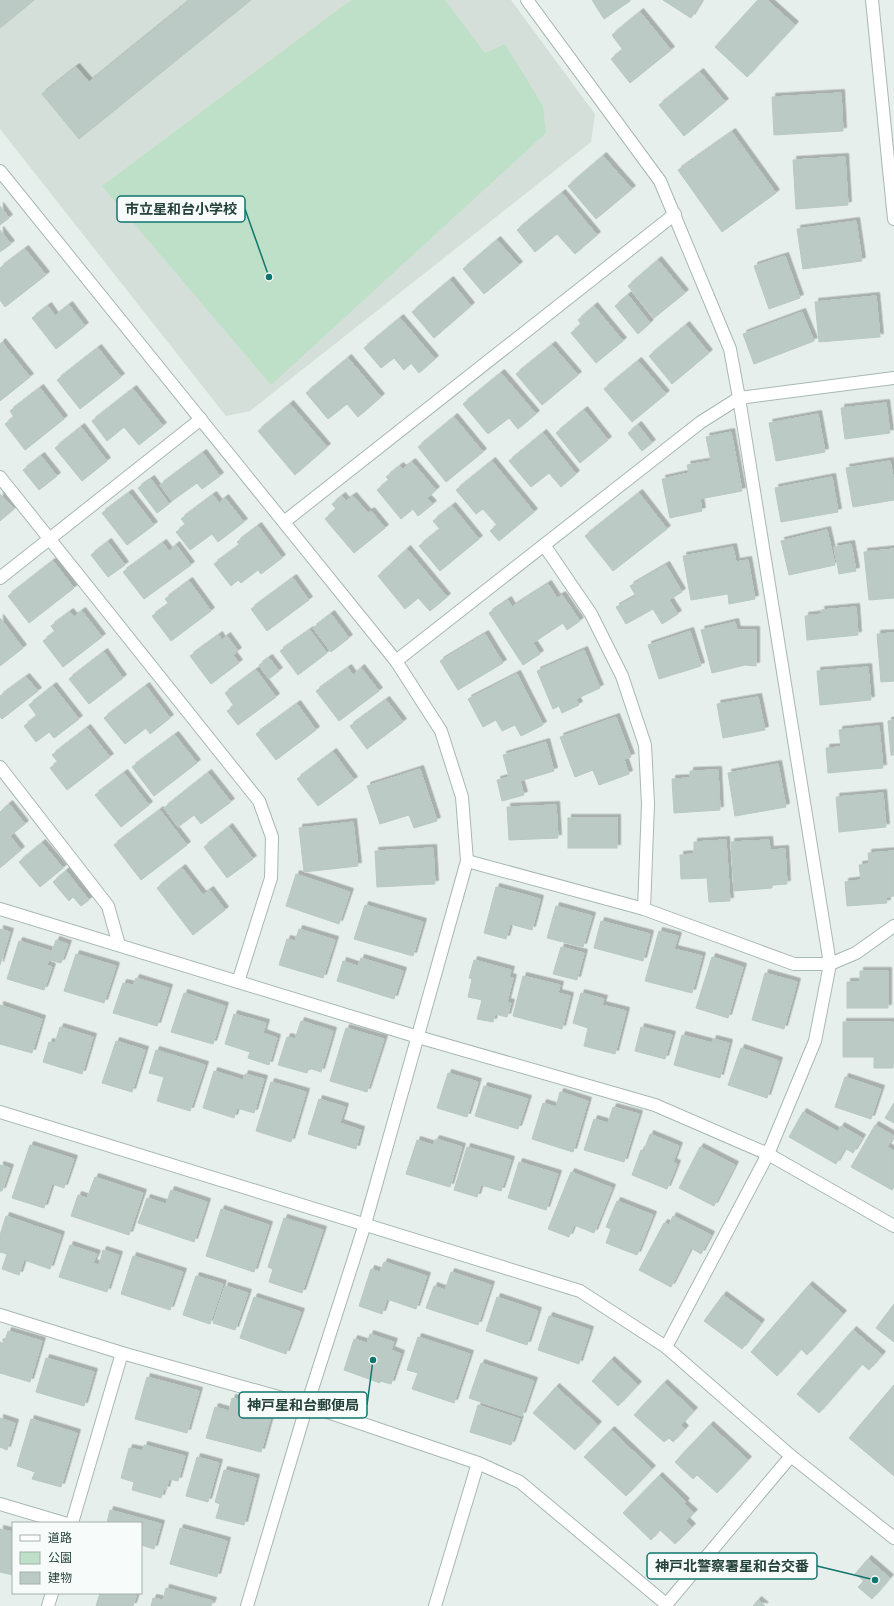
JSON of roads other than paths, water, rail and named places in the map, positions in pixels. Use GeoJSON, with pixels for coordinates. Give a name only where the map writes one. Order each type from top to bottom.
{"type":"FeatureCollection","features":[{"type":"Feature","properties":{"kind":"street"},"geometry":{"type":"LineString","coordinates":[[527,0],[660,182],[675,214],[730,349],[830,964],[815,1041],[768,1154],[666,1347]]}},
{"type":"Feature","properties":{"kind":"street"},"geometry":{"type":"LineString","coordinates":[[872,0],[894,219]]}},
{"type":"Feature","properties":{"kind":"street"},"geometry":{"type":"LineString","coordinates":[[0,171],[396,661],[441,731],[462,797],[467,860],[365,1224],[307,1406],[247,1606]]}},
{"type":"Feature","properties":{"kind":"street"},"geometry":{"type":"LineString","coordinates":[[284,522],[675,214]]}},
{"type":"Feature","properties":{"kind":"street"},"geometry":{"type":"LineString","coordinates":[[396,661],[701,422],[739,398],[894,378]]}},
{"type":"Feature","properties":{"kind":"street"},"geometry":{"type":"LineString","coordinates":[[0,578],[48,538],[200,419]]}},
{"type":"Feature","properties":{"kind":"street"},"geometry":{"type":"LineString","coordinates":[[0,477],[259,801],[272,837],[270,878],[238,982]]}},
{"type":"Feature","properties":{"kind":"street"},"geometry":{"type":"LineString","coordinates":[[544,545],[591,614],[622,676],[645,745],[648,804],[644,909]]}},
{"type":"Feature","properties":{"kind":"street"},"geometry":{"type":"LineString","coordinates":[[0,767],[108,906],[119,945]]}},
{"type":"Feature","properties":{"kind":"street"},"geometry":{"type":"LineString","coordinates":[[467,860],[644,909],[794,964],[830,964],[856,953],[894,926]]}},
{"type":"Feature","properties":{"kind":"street"},"geometry":{"type":"LineString","coordinates":[[0,909],[418,1037],[655,1105],[768,1154],[893,1222]]}},
{"type":"Feature","properties":{"kind":"street"},"geometry":{"type":"LineString","coordinates":[[0,1112],[580,1290],[666,1347],[791,1456],[894,1538]]}},
{"type":"Feature","properties":{"kind":"street"},"geometry":{"type":"LineString","coordinates":[[0,1315],[122,1353],[307,1406],[478,1463],[520,1482],[666,1605],[791,1456]]}},
{"type":"Feature","properties":{"kind":"street"},"geometry":{"type":"LineString","coordinates":[[72,1522],[122,1353]]}},
{"type":"Feature","properties":{"kind":"street"},"geometry":{"type":"LineString","coordinates":[[434,1606],[478,1463]]}},
{"type":"Feature","properties":{"kind":"street"},"geometry":{"type":"LineString","coordinates":[[0,1504],[61,1522]]}},
{"type":"Feature","properties":{"kind":"street"},"geometry":{"type":"LineString","coordinates":[[48,1606],[52,1594]]}},
{"type":"Feature","properties":{"kind":"place","name":"市立星和台小学校"},"geometry":{"type":"Point","coordinates":[269,277]}},
{"type":"Feature","properties":{"kind":"place","name":"神戸星和台郵便局"},"geometry":{"type":"Point","coordinates":[373,1360]}},
{"type":"Feature","properties":{"kind":"place","name":"神戸北警察署星和台交番"},"geometry":{"type":"Point","coordinates":[875,1580]}}]}
